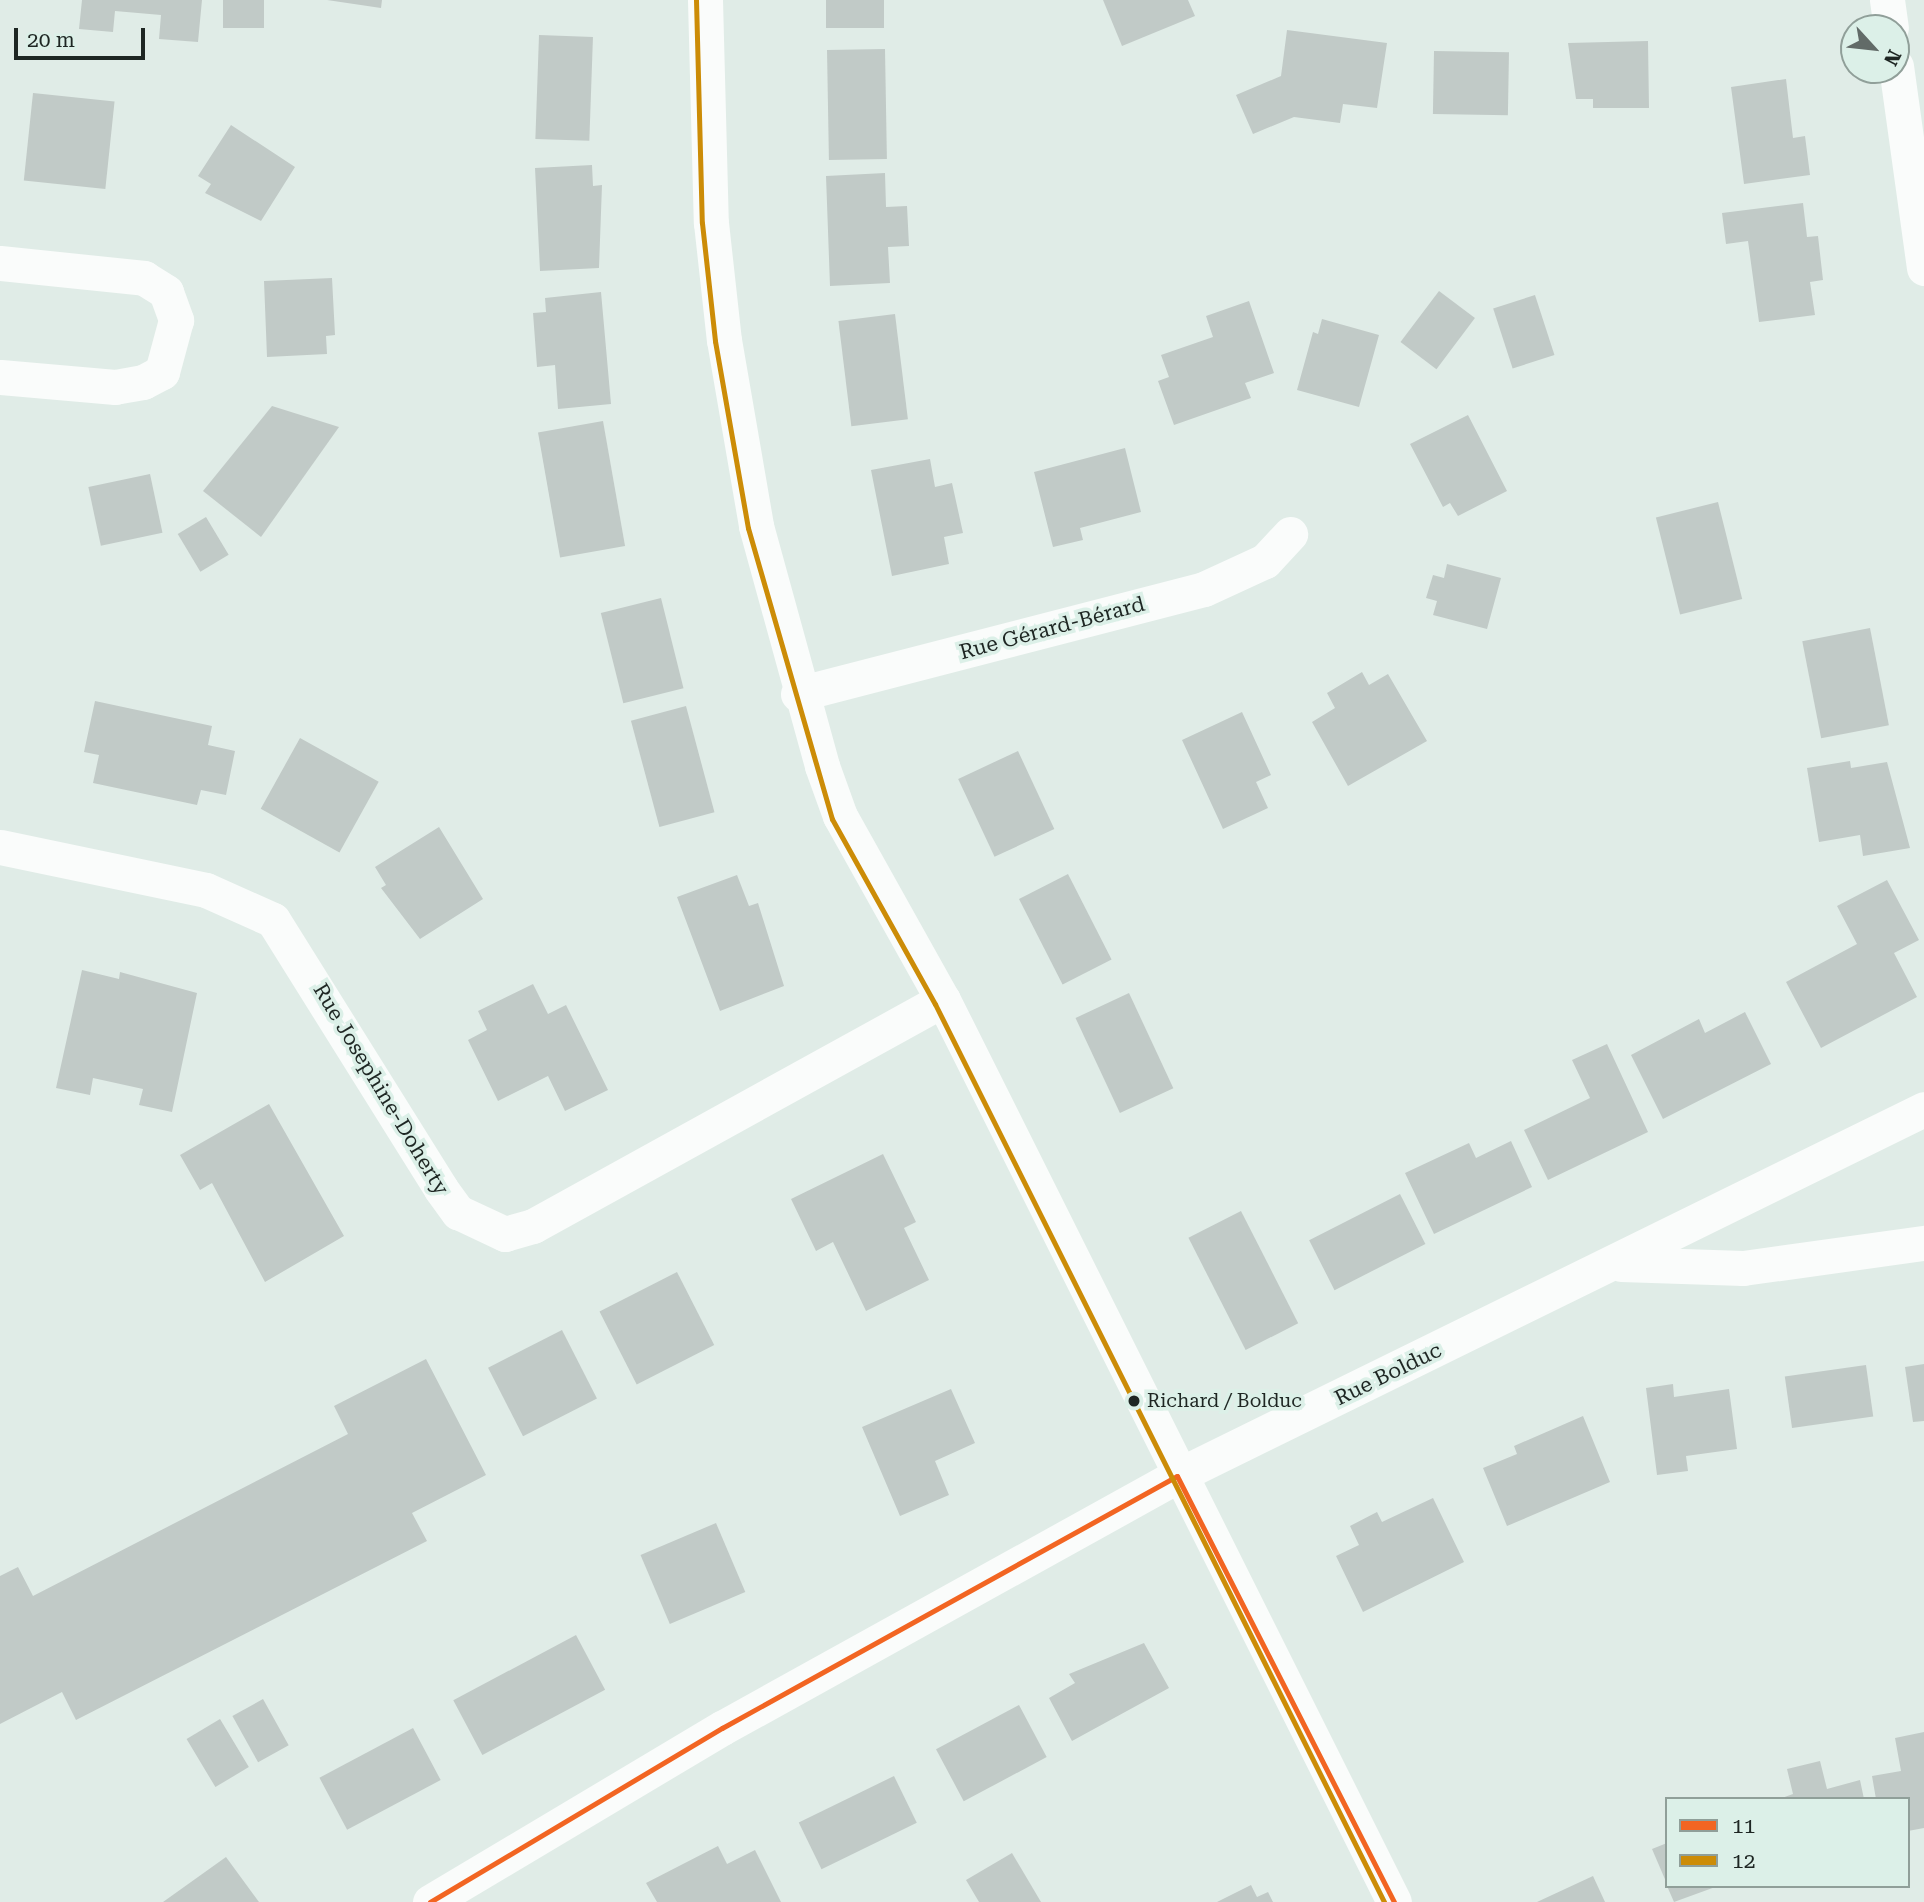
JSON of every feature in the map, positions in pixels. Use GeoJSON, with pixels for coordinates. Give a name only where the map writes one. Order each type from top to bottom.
{"type":"FeatureCollection","features":[{"type":"Feature","properties":{"kind":"street"},"geometry":{"type":"LineString","coordinates":[[705,0],[710,210],[724,340],[756,526],[798,694],[840,816],[943,1000],[1177,1476],[1394,1902]]}},
{"type":"Feature","properties":{"kind":"street"},"geometry":{"type":"LineString","coordinates":[[1898,84],[1924,268]]}},
{"type":"Feature","properties":{"kind":"street"},"geometry":{"type":"LineString","coordinates":[[0,263],[144,278],[166,292],[176,320],[162,372],[142,382],[115,387],[0,377]]}},
{"type":"Feature","properties":{"kind":"street","name":"Rue Gérard-Bérard"},"geometry":{"type":"LineString","coordinates":[[798,694],[1204,589],[1265,561],[1290,534]]}},
{"type":"Feature","properties":{"kind":"street","name":"Rue Josephine-Doherty"},"geometry":{"type":"LineString","coordinates":[[0,847],[206,890],[273,920],[441,1189],[458,1212],[505,1234],[533,1226],[943,1000]]}},
{"type":"Feature","properties":{"kind":"street","name":"Rue Bolduc"},"geometry":{"type":"LineString","coordinates":[[430,1902],[722,1728],[1177,1476],[1617,1264],[1924,1109]]}},
{"type":"Feature","properties":{"kind":"street","name":"Rue Bolduc"},"geometry":{"type":"LineString","coordinates":[[1617,1264],[1743,1268],[1924,1243]]}},
{"type":"Feature","properties":{"kind":"building"},"geometry":{"type":"Polygon","coordinates":[[[82,0],[202,0],[198,42],[159,39],[161,15],[115,11],[113,32],[79,29],[82,0]]]}},
{"type":"Feature","properties":{"kind":"building"},"geometry":{"type":"Polygon","coordinates":[[[223,0],[264,0],[264,28],[223,28],[223,0]]]}},
{"type":"Feature","properties":{"kind":"building"},"geometry":{"type":"Polygon","coordinates":[[[327,0],[382,0],[381,8],[327,0]]]}},
{"type":"Feature","properties":{"kind":"building"},"geometry":{"type":"Polygon","coordinates":[[[826,0],[884,0],[884,28],[826,28],[826,0]]]}},
{"type":"Feature","properties":{"kind":"building"},"geometry":{"type":"Polygon","coordinates":[[[1103,0],[1188,0],[1195,16],[1122,46],[1103,0]]]}},
{"type":"Feature","properties":{"kind":"building"},"geometry":{"type":"Polygon","coordinates":[[[1287,30],[1387,43],[1377,108],[1343,104],[1340,123],[1294,117],[1253,134],[1236,95],[1281,76],[1287,30]]]}},
{"type":"Feature","properties":{"kind":"building"},"geometry":{"type":"Polygon","coordinates":[[[539,35],[593,37],[589,141],[535,139],[539,35]]]}},
{"type":"Feature","properties":{"kind":"building"},"geometry":{"type":"Polygon","coordinates":[[[1648,41],[1649,108],[1593,108],[1593,99],[1576,99],[1568,43],[1648,41]]]}},
{"type":"Feature","properties":{"kind":"building"},"geometry":{"type":"Polygon","coordinates":[[[885,49],[887,159],[829,160],[827,50],[885,49]]]}},
{"type":"Feature","properties":{"kind":"building"},"geometry":{"type":"Polygon","coordinates":[[[1434,51],[1509,52],[1508,115],[1433,114],[1434,51]]]}},
{"type":"Feature","properties":{"kind":"building"},"geometry":{"type":"Polygon","coordinates":[[[1786,79],[1793,138],[1805,136],[1810,175],[1744,184],[1731,87],[1786,79]]]}},
{"type":"Feature","properties":{"kind":"building"},"geometry":{"type":"Polygon","coordinates":[[[33,93],[115,102],[105,189],[24,181],[33,93]]]}},
{"type":"Feature","properties":{"kind":"building"},"geometry":{"type":"Polygon","coordinates":[[[231,125],[295,167],[261,221],[205,193],[211,184],[198,176],[231,125]]]}},
{"type":"Feature","properties":{"kind":"building"},"geometry":{"type":"Polygon","coordinates":[[[592,165],[593,186],[602,185],[599,268],[540,271],[535,168],[592,165]]]}},
{"type":"Feature","properties":{"kind":"building"},"geometry":{"type":"Polygon","coordinates":[[[885,173],[886,207],[907,206],[909,246],[888,247],[890,283],[830,286],[826,176],[885,173]]]}},
{"type":"Feature","properties":{"kind":"building"},"geometry":{"type":"Polygon","coordinates":[[[1803,203],[1807,237],[1818,236],[1823,280],[1810,282],[1815,315],[1759,322],[1748,241],[1726,244],[1722,213],[1803,203]]]}},
{"type":"Feature","properties":{"kind":"building"},"geometry":{"type":"Polygon","coordinates":[[[332,278],[335,335],[326,336],[327,354],[267,357],[264,281],[332,278]]]}},
{"type":"Feature","properties":{"kind":"building"},"geometry":{"type":"Polygon","coordinates":[[[1439,291],[1475,318],[1436,369],[1400,342],[1439,291]]]}},
{"type":"Feature","properties":{"kind":"building"},"geometry":{"type":"Polygon","coordinates":[[[601,292],[611,404],[558,409],[555,365],[537,367],[533,313],[546,312],[545,298],[601,292]]]}},
{"type":"Feature","properties":{"kind":"building"},"geometry":{"type":"Polygon","coordinates":[[[1535,295],[1554,355],[1513,369],[1493,309],[1535,295]]]}},
{"type":"Feature","properties":{"kind":"building"},"geometry":{"type":"Polygon","coordinates":[[[1249,301],[1274,373],[1245,383],[1251,398],[1174,425],[1158,381],[1169,377],[1161,355],[1213,337],[1206,316],[1249,301]]]}},
{"type":"Feature","properties":{"kind":"building"},"geometry":{"type":"Polygon","coordinates":[[[895,314],[908,419],[851,426],[838,321],[895,314]]]}},
{"type":"Feature","properties":{"kind":"building"},"geometry":{"type":"Polygon","coordinates":[[[1322,319],[1379,335],[1359,407],[1297,390],[1313,332],[1318,334],[1322,319]]]}},
{"type":"Feature","properties":{"kind":"building"},"geometry":{"type":"Polygon","coordinates":[[[272,406],[339,427],[261,537],[203,491],[272,406]]]}},
{"type":"Feature","properties":{"kind":"building"},"geometry":{"type":"Polygon","coordinates":[[[1468,415],[1507,491],[1458,516],[1450,503],[1443,507],[1410,444],[1468,415]]]}},
{"type":"Feature","properties":{"kind":"building"},"geometry":{"type":"Polygon","coordinates":[[[603,421],[625,546],[560,558],[538,432],[603,421]]]}},
{"type":"Feature","properties":{"kind":"building"},"geometry":{"type":"Polygon","coordinates":[[[1125,448],[1141,512],[1080,528],[1083,540],[1053,547],[1034,472],[1125,448]]]}},
{"type":"Feature","properties":{"kind":"building"},"geometry":{"type":"Polygon","coordinates":[[[930,459],[935,487],[952,483],[963,533],[944,537],[949,564],[892,576],[871,470],[930,459]]]}},
{"type":"Feature","properties":{"kind":"building"},"geometry":{"type":"Polygon","coordinates":[[[150,474],[162,533],[101,546],[88,487],[150,474]]]}},
{"type":"Feature","properties":{"kind":"building"},"geometry":{"type":"Polygon","coordinates":[[[1718,502],[1742,599],[1680,615],[1656,517],[1718,502]]]}},
{"type":"Feature","properties":{"kind":"building"},"geometry":{"type":"Polygon","coordinates":[[[206,517],[229,555],[200,572],[178,534],[206,517]]]}},
{"type":"Feature","properties":{"kind":"building"},"geometry":{"type":"Polygon","coordinates":[[[1447,564],[1501,578],[1487,629],[1433,615],[1437,601],[1426,598],[1433,575],[1444,578],[1447,564]]]}},
{"type":"Feature","properties":{"kind":"building"},"geometry":{"type":"Polygon","coordinates":[[[661,598],[683,688],[623,703],[601,613],[661,598]]]}},
{"type":"Feature","properties":{"kind":"building"},"geometry":{"type":"Polygon","coordinates":[[[1870,628],[1889,725],[1821,738],[1802,641],[1870,628]]]}},
{"type":"Feature","properties":{"kind":"building"},"geometry":{"type":"Polygon","coordinates":[[[1362,672],[1369,685],[1388,674],[1427,741],[1348,786],[1312,722],[1335,708],[1327,693],[1362,672]]]}},
{"type":"Feature","properties":{"kind":"building"},"geometry":{"type":"Polygon","coordinates":[[[95,701],[212,726],[208,745],[235,751],[226,795],[201,790],[197,805],[93,783],[99,755],[84,752],[95,701]]]}},
{"type":"Feature","properties":{"kind":"building"},"geometry":{"type":"Polygon","coordinates":[[[686,706],[714,812],[659,827],[631,721],[686,706]]]}},
{"type":"Feature","properties":{"kind":"building"},"geometry":{"type":"Polygon","coordinates":[[[1242,712],[1271,775],[1256,782],[1268,808],[1223,829],[1182,740],[1242,712]]]}},
{"type":"Feature","properties":{"kind":"building"},"geometry":{"type":"Polygon","coordinates":[[[300,738],[379,782],[339,852],[261,809],[300,738]]]}},
{"type":"Feature","properties":{"kind":"building"},"geometry":{"type":"Polygon","coordinates":[[[1018,751],[1054,829],[995,857],[958,779],[1018,751]]]}},
{"type":"Feature","properties":{"kind":"building"},"geometry":{"type":"Polygon","coordinates":[[[1850,761],[1851,768],[1887,762],[1910,848],[1863,856],[1860,835],[1819,842],[1807,768],[1850,761]]]}},
{"type":"Feature","properties":{"kind":"building"},"geometry":{"type":"Polygon","coordinates":[[[439,827],[483,899],[420,939],[381,888],[386,885],[375,867],[439,827]]]}},
{"type":"Feature","properties":{"kind":"building"},"geometry":{"type":"Polygon","coordinates":[[[1068,874],[1112,960],[1063,985],[1019,899],[1068,874]]]}},
{"type":"Feature","properties":{"kind":"building"},"geometry":{"type":"Polygon","coordinates":[[[737,875],[749,906],[758,903],[784,986],[720,1011],[677,897],[737,875]]]}},
{"type":"Feature","properties":{"kind":"building"},"geometry":{"type":"Polygon","coordinates":[[[1887,880],[1919,940],[1894,953],[1917,997],[1821,1048],[1786,982],[1857,944],[1837,906],[1887,880]]]}},
{"type":"Feature","properties":{"kind":"building"},"geometry":{"type":"Polygon","coordinates":[[[82,970],[119,979],[120,972],[197,993],[172,1112],[139,1105],[143,1089],[93,1078],[90,1095],[56,1088],[82,970]]]}},
{"type":"Feature","properties":{"kind":"building"},"geometry":{"type":"Polygon","coordinates":[[[533,984],[548,1014],[566,1005],[608,1090],[565,1111],[548,1076],[498,1101],[468,1040],[487,1030],[478,1011],[533,984]]]}},
{"type":"Feature","properties":{"kind":"building"},"geometry":{"type":"Polygon","coordinates":[[[1129,993],[1173,1088],[1120,1113],[1076,1018],[1129,993]]]}},
{"type":"Feature","properties":{"kind":"building"},"geometry":{"type":"Polygon","coordinates":[[[1745,1012],[1771,1064],[1663,1119],[1631,1055],[1699,1019],[1705,1033],[1745,1012]]]}},
{"type":"Feature","properties":{"kind":"building"},"geometry":{"type":"Polygon","coordinates":[[[1607,1044],[1648,1132],[1548,1180],[1524,1130],[1590,1098],[1572,1060],[1607,1044]]]}},
{"type":"Feature","properties":{"kind":"building"},"geometry":{"type":"Polygon","coordinates":[[[269,1104],[344,1236],[265,1282],[212,1183],[200,1190],[180,1155],[269,1104]]]}},
{"type":"Feature","properties":{"kind":"building"},"geometry":{"type":"Polygon","coordinates":[[[1511,1141],[1532,1187],[1434,1234],[1405,1173],[1469,1143],[1476,1158],[1511,1141]]]}},
{"type":"Feature","properties":{"kind":"building"},"geometry":{"type":"Polygon","coordinates":[[[883,1154],[916,1222],[904,1228],[929,1280],[866,1311],[833,1242],[816,1251],[791,1199],[883,1154]]]}},
{"type":"Feature","properties":{"kind":"building"},"geometry":{"type":"Polygon","coordinates":[[[1400,1194],[1425,1244],[1335,1290],[1309,1240],[1400,1194]]]}},
{"type":"Feature","properties":{"kind":"building"},"geometry":{"type":"Polygon","coordinates":[[[1241,1211],[1298,1323],[1246,1350],[1188,1238],[1241,1211]]]}},
{"type":"Feature","properties":{"kind":"building"},"geometry":{"type":"Polygon","coordinates":[[[677,1272],[714,1345],[637,1385],[599,1311],[677,1272]]]}},
{"type":"Feature","properties":{"kind":"building"},"geometry":{"type":"Polygon","coordinates":[[[562,1330],[597,1399],[523,1436],[488,1368],[562,1330]]]}},
{"type":"Feature","properties":{"kind":"building"},"geometry":{"type":"Polygon","coordinates":[[[426,1359],[486,1475],[412,1513],[427,1541],[76,1720],[62,1692],[0,1724],[0,1576],[18,1567],[33,1596],[348,1434],[334,1406],[426,1359]]]}},
{"type":"Feature","properties":{"kind":"building"},"geometry":{"type":"Polygon","coordinates":[[[1924,1364],[1924,1421],[1913,1422],[1905,1367],[1924,1364]]]}},
{"type":"Feature","properties":{"kind":"building"},"geometry":{"type":"Polygon","coordinates":[[[1866,1365],[1873,1416],[1792,1428],[1785,1376],[1866,1365]]]}},
{"type":"Feature","properties":{"kind":"building"},"geometry":{"type":"Polygon","coordinates":[[[1673,1384],[1674,1397],[1729,1389],[1737,1449],[1686,1456],[1688,1471],[1657,1475],[1646,1388],[1673,1384]]]}},
{"type":"Feature","properties":{"kind":"building"},"geometry":{"type":"Polygon","coordinates":[[[951,1389],[975,1443],[935,1461],[949,1495],[900,1516],[862,1427],[951,1389]]]}},
{"type":"Feature","properties":{"kind":"building"},"geometry":{"type":"Polygon","coordinates":[[[1583,1416],[1610,1482],[1507,1526],[1483,1468],[1517,1454],[1514,1446],[1583,1416]]]}},
{"type":"Feature","properties":{"kind":"building"},"geometry":{"type":"Polygon","coordinates":[[[1433,1498],[1464,1562],[1363,1612],[1336,1556],[1359,1545],[1350,1526],[1377,1512],[1382,1522],[1433,1498]]]}},
{"type":"Feature","properties":{"kind":"building"},"geometry":{"type":"Polygon","coordinates":[[[716,1523],[745,1592],[670,1624],[641,1555],[716,1523]]]}},
{"type":"Feature","properties":{"kind":"building"},"geometry":{"type":"Polygon","coordinates":[[[576,1635],[605,1690],[482,1755],[453,1700],[576,1635]]]}},
{"type":"Feature","properties":{"kind":"building"},"geometry":{"type":"Polygon","coordinates":[[[1144,1643],[1169,1688],[1072,1741],[1049,1698],[1075,1683],[1069,1674],[1144,1643]]]}},
{"type":"Feature","properties":{"kind":"building"},"geometry":{"type":"Polygon","coordinates":[[[263,1699],[289,1745],[258,1762],[232,1716],[263,1699]]]}},
{"type":"Feature","properties":{"kind":"building"},"geometry":{"type":"Polygon","coordinates":[[[1019,1705],[1047,1757],[964,1801],[936,1749],[1019,1705]]]}},
{"type":"Feature","properties":{"kind":"building"},"geometry":{"type":"Polygon","coordinates":[[[220,1719],[249,1767],[215,1787],[187,1739],[220,1719]]]}},
{"type":"Feature","properties":{"kind":"building"},"geometry":{"type":"Polygon","coordinates":[[[413,1728],[441,1780],[347,1830],[319,1778],[413,1728]]]}},
{"type":"Feature","properties":{"kind":"building"},"geometry":{"type":"Polygon","coordinates":[[[1924,1732],[1924,1828],[1910,1831],[1910,1797],[1876,1797],[1872,1776],[1901,1771],[1895,1738],[1924,1732]]]}},
{"type":"Feature","properties":{"kind":"building"},"geometry":{"type":"Polygon","coordinates":[[[1820,1761],[1827,1789],[1860,1780],[1864,1797],[1785,1797],[1793,1794],[1787,1769],[1820,1761]]]}},
{"type":"Feature","properties":{"kind":"building"},"geometry":{"type":"Polygon","coordinates":[[[894,1776],[917,1823],[822,1869],[799,1822],[894,1776]]]}},
{"type":"Feature","properties":{"kind":"building"},"geometry":{"type":"Polygon","coordinates":[[[1665,1844],[1665,1879],[1652,1849],[1665,1844]]]}},
{"type":"Feature","properties":{"kind":"building"},"geometry":{"type":"Polygon","coordinates":[[[718,1846],[727,1864],[755,1850],[781,1902],[657,1902],[646,1883],[718,1846]]]}},
{"type":"Feature","properties":{"kind":"building"},"geometry":{"type":"Polygon","coordinates":[[[1012,1853],[1041,1902],[979,1902],[966,1880],[1012,1853]]]}},
{"type":"Feature","properties":{"kind":"building"},"geometry":{"type":"Polygon","coordinates":[[[226,1857],[259,1902],[163,1902],[226,1857]]]}},
{"type":"Feature","properties":{"kind":"building"},"geometry":{"type":"Polygon","coordinates":[[[1593,1876],[1605,1902],[1537,1902],[1593,1876]]]}},
{"type":"Feature","properties":{"kind":"building"},"geometry":{"type":"Polygon","coordinates":[[[1251,1885],[1257,1897],[1268,1892],[1273,1902],[1217,1902],[1251,1885]]]}},
{"type":"Feature","properties":{"kind":"building"},"geometry":{"type":"Polygon","coordinates":[[[1668,1888],[1712,1888],[1674,1902],[1668,1888]]]}},
{"type":"Feature","properties":{"kind":"transit line","name":"12"},"geometry":{"type":"LineString","coordinates":[[696,0],[702,223],[715,341],[748,528],[832,819],[935,1004],[1384,1902]]}},
{"type":"Feature","properties":{"kind":"transit line","name":"11"},"geometry":{"type":"LineString","coordinates":[[1177,1476],[1394,1902]]}},
{"type":"Feature","properties":{"kind":"transit line","name":"11"},"geometry":{"type":"LineString","coordinates":[[430,1902],[722,1728],[1177,1476]]}},
{"type":"Feature","properties":{"kind":"place","name":"Richard / Bolduc"},"geometry":{"type":"Point","coordinates":[1134,1401]}}]}
